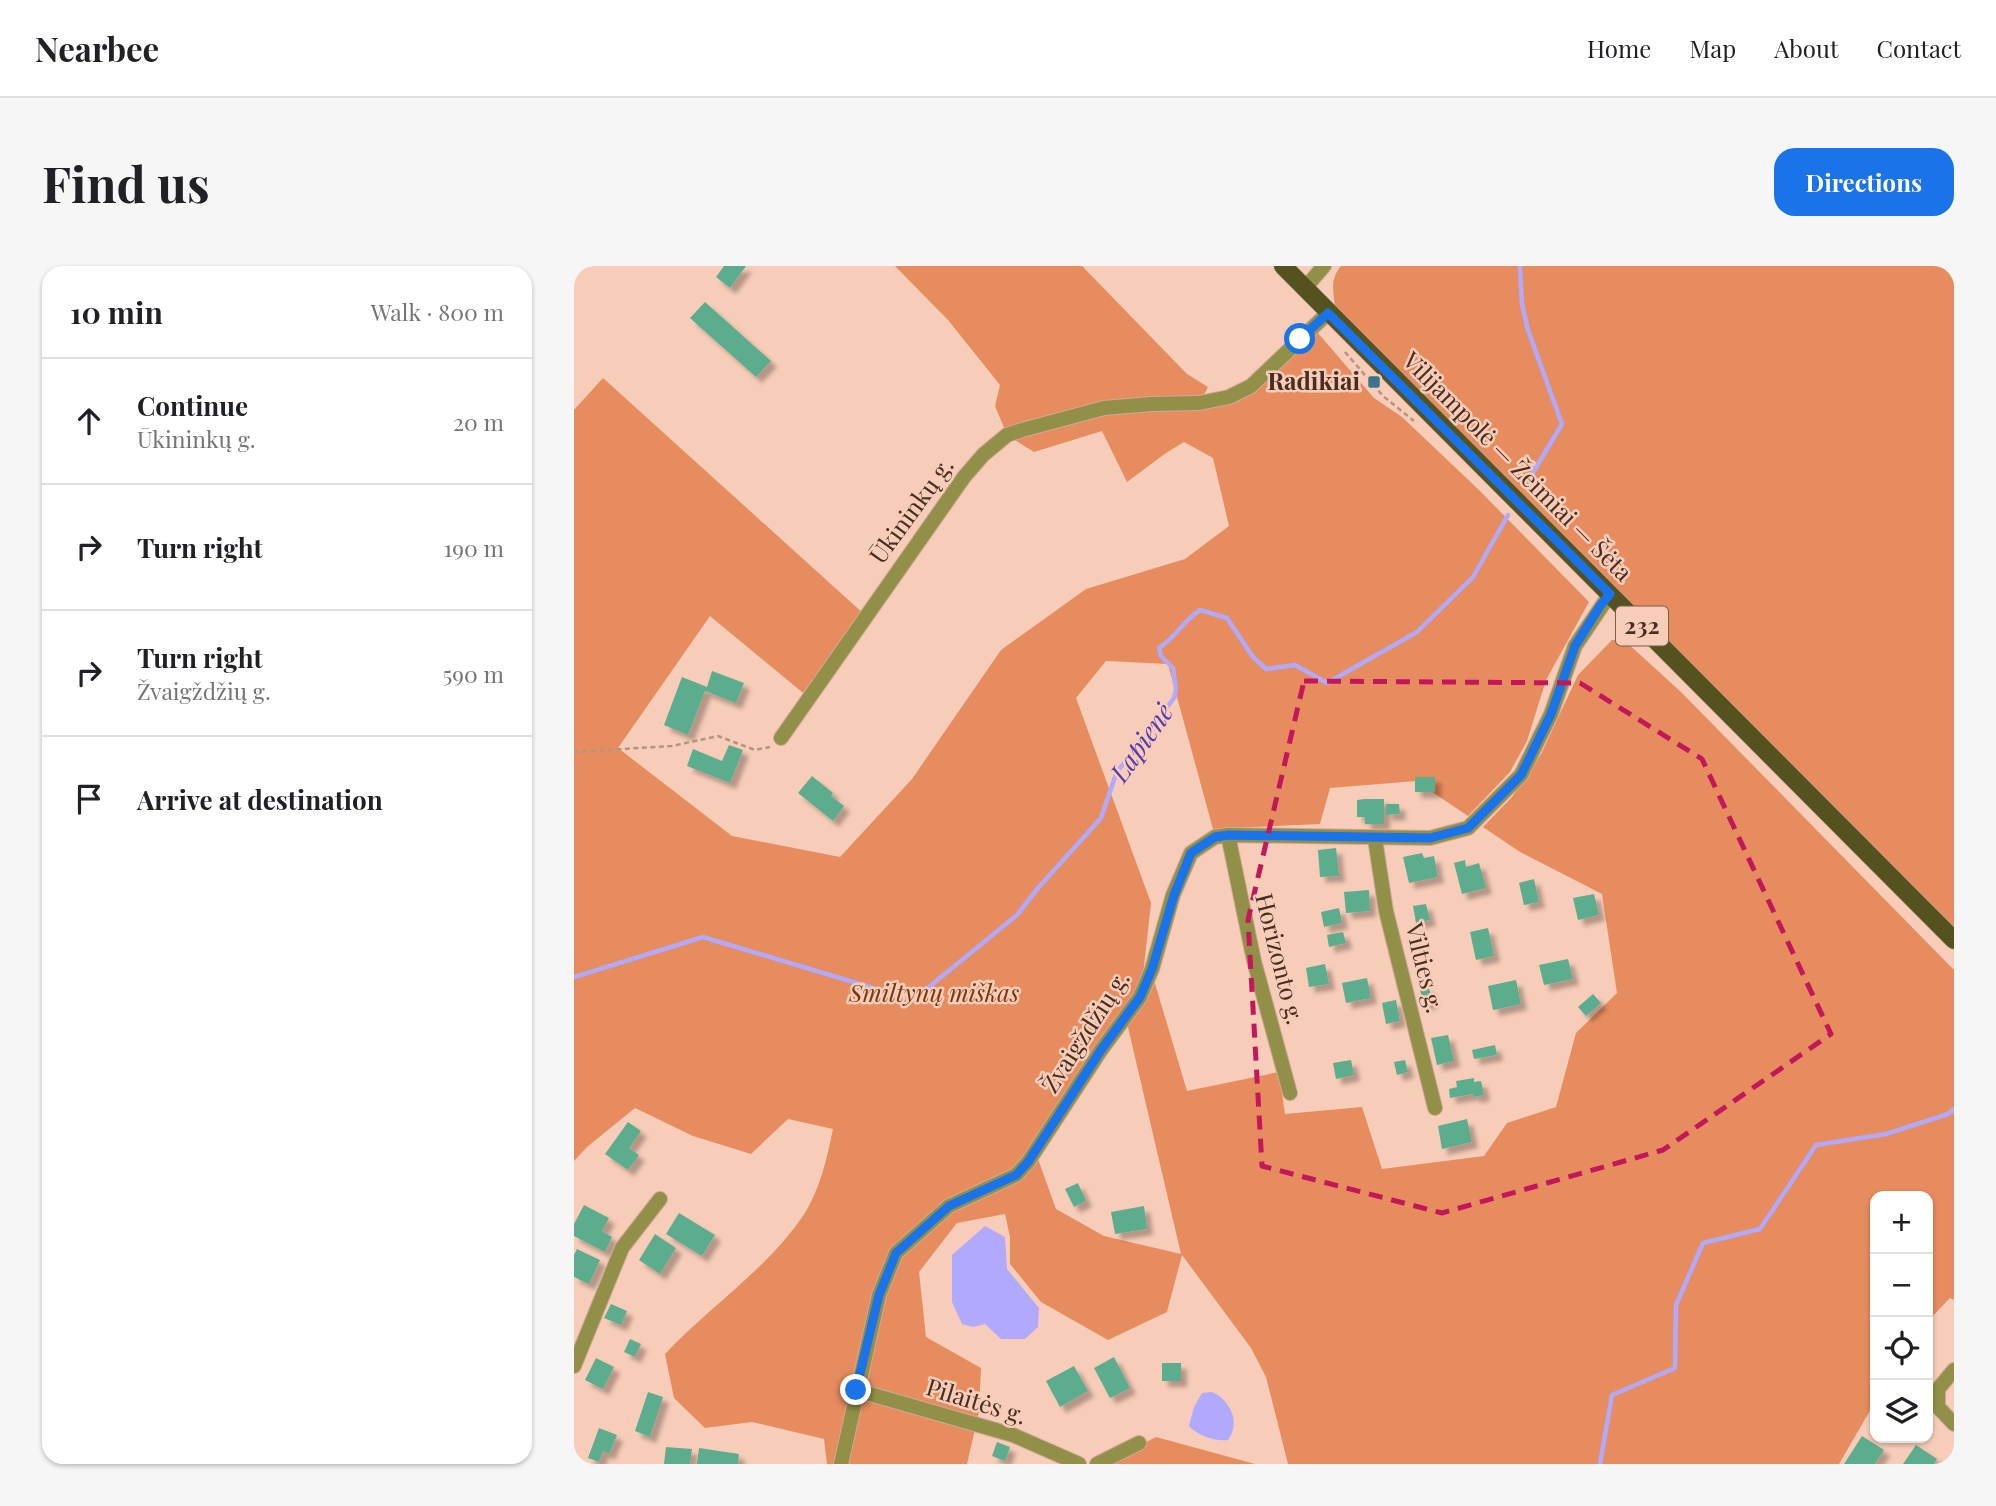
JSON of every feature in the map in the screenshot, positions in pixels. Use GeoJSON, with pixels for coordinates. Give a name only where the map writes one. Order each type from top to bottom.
{"type":"FeatureCollection","features":[{"type":"Feature","properties":{"kind":"main road","name":"Vilijampolė — Žeimiai — Šėta"},"geometry":{"type":"LineString","coordinates":[[1283,266],[1954,940]]}},
{"type":"Feature","properties":{"kind":"street"},"geometry":{"type":"LineString","coordinates":[[1305,288],[1324,266]]}},
{"type":"Feature","properties":{"kind":"street","name":"Ūkininkų g."},"geometry":{"type":"LineString","coordinates":[[781,738],[964,477],[983,455],[1007,435],[1104,408],[1199,403],[1229,397],[1251,386],[1328,313]]}},
{"type":"Feature","properties":{"kind":"street","name":"Žvaigždžių g."},"geometry":{"type":"LineString","coordinates":[[841,1464],[879,1295],[896,1253],[949,1206],[1016,1175],[1028,1162],[1101,1050],[1140,997],[1191,853],[1215,837],[1228,835],[1430,838],[1468,828],[1521,775],[1551,714],[1575,646],[1610,594]]}},
{"type":"Feature","properties":{"kind":"street","name":"Horizonto g."},"geometry":{"type":"LineString","coordinates":[[1228,835],[1254,961],[1290,1093]]}},
{"type":"Feature","properties":{"kind":"street","name":"Vilties g."},"geometry":{"type":"LineString","coordinates":[[1376,839],[1386,912],[1435,1108]]}},
{"type":"Feature","properties":{"kind":"street"},"geometry":{"type":"LineString","coordinates":[[574,1366],[622,1248],[660,1199]]}},
{"type":"Feature","properties":{"kind":"street"},"geometry":{"type":"LineString","coordinates":[[1954,1370],[1938,1389],[1938,1407],[1954,1424]]}},
{"type":"Feature","properties":{"kind":"street","name":"Pilaitės g."},"geometry":{"type":"LineString","coordinates":[[856,1390],[1013,1435],[1079,1464]]}},
{"type":"Feature","properties":{"kind":"street"},"geometry":{"type":"LineString","coordinates":[[1097,1464],[1139,1443]]}},
{"type":"Feature","properties":{"kind":"path"},"geometry":{"type":"LineString","coordinates":[[574,751],[672,746],[718,736],[755,750],[771,747],[781,738]]}},
{"type":"Feature","properties":{"kind":"highlighted area"},"geometry":{"type":"Polygon","coordinates":[[[1304,681],[1580,683],[1702,759],[1831,1034],[1663,1150],[1442,1213],[1262,1166],[1248,920],[1304,681]]]}},
{"type":"Feature","properties":{"kind":"green space","name":"Smiltynų miškas"},"geometry":{"type":"Polygon","coordinates":[[[895,266],[1082,266],[1187,374],[1208,387],[1200,402],[1224,404],[1317,332],[1374,398],[1402,417],[1479,490],[1589,602],[1546,680],[1527,741],[1510,772],[1468,816],[1416,781],[1330,788],[1320,824],[1213,829],[1168,664],[1106,661],[1076,698],[1151,903],[1142,984],[1038,1159],[1056,1209],[1104,1236],[1181,1254],[1127,1023],[1154,980],[1187,1091],[1279,1072],[1285,1114],[1362,1107],[1382,1169],[1484,1156],[1507,1123],[1556,1107],[1576,1033],[1617,993],[1602,894],[1520,852],[1483,827],[1512,797],[1541,754],[1578,675],[1612,640],[1624,640],[1681,692],[1954,970],[1954,1300],[1950,1298],[1933,1316],[1933,1191],[1870,1191],[1870,1411],[1839,1464],[1288,1464],[1266,1377],[1251,1348],[1182,1255],[1167,1312],[1108,1340],[1041,1302],[1010,1264],[1010,1237],[1005,1214],[957,1223],[919,1272],[926,1337],[981,1368],[979,1412],[967,1464],[827,1464],[824,1439],[752,1422],[705,1428],[674,1398],[665,1354],[772,1254],[803,1216],[818,1185],[833,1129],[788,1119],[751,1154],[693,1136],[635,1108],[574,1161],[574,410],[603,378],[865,615],[808,697],[710,616],[618,748],[732,836],[840,857],[912,779],[1001,650],[1086,589],[1185,559],[1229,526],[1213,458],[1184,442],[1127,482],[1102,431],[1034,452],[1007,435],[995,406],[1000,385],[948,320],[895,266]]]}},
{"type":"Feature","properties":{"kind":"green space"},"geometry":{"type":"Polygon","coordinates":[[[1341,266],[1954,266],[1954,928],[1482,457],[1335,306],[1334,280],[1341,266]]]}},
{"type":"Feature","properties":{"kind":"green space"},"geometry":{"type":"Polygon","coordinates":[[[1156,1437],[1255,1464],[1103,1464],[1156,1437]]]}},
{"type":"Feature","properties":{"kind":"shaded area"},"geometry":{"type":"Polygon","coordinates":[[[985,1226],[1005,1237],[1007,1269],[1039,1308],[1038,1327],[1025,1339],[1001,1339],[985,1324],[973,1327],[962,1324],[952,1302],[952,1255],[985,1226]]]}},
{"type":"Feature","properties":{"kind":"shaded area"},"geometry":{"type":"Polygon","coordinates":[[[1212,1392],[1224,1400],[1232,1412],[1234,1426],[1228,1440],[1207,1437],[1189,1426],[1194,1407],[1202,1393],[1212,1392]]]}},
{"type":"Feature","properties":{"kind":"building"},"geometry":{"type":"Polygon","coordinates":[[[724,266],[746,266],[730,288],[716,277],[724,266]]]}},
{"type":"Feature","properties":{"kind":"building"},"geometry":{"type":"Polygon","coordinates":[[[705,302],[771,361],[756,377],[690,318],[705,302]]]}},
{"type":"Feature","properties":{"kind":"building"},"geometry":{"type":"Polygon","coordinates":[[[712,671],[744,683],[736,703],[705,691],[688,735],[664,725],[682,677],[707,687],[712,671]]]}},
{"type":"Feature","properties":{"kind":"building"},"geometry":{"type":"Polygon","coordinates":[[[729,745],[743,750],[730,783],[687,766],[693,749],[722,761],[729,745]]]}},
{"type":"Feature","properties":{"kind":"building"},"geometry":{"type":"Polygon","coordinates":[[[812,776],[844,806],[833,821],[798,793],[812,776]]]}},
{"type":"Feature","properties":{"kind":"building"},"geometry":{"type":"Polygon","coordinates":[[[1415,777],[1435,777],[1435,792],[1415,792],[1415,777]]]}},
{"type":"Feature","properties":{"kind":"building"},"geometry":{"type":"Polygon","coordinates":[[[1384,799],[1384,824],[1365,824],[1365,817],[1357,817],[1357,800],[1384,799]]]}},
{"type":"Feature","properties":{"kind":"building"},"geometry":{"type":"Polygon","coordinates":[[[1386,804],[1399,804],[1400,814],[1386,815],[1386,804]]]}},
{"type":"Feature","properties":{"kind":"building"},"geometry":{"type":"Polygon","coordinates":[[[1336,848],[1339,876],[1320,877],[1318,850],[1336,848]]]}},
{"type":"Feature","properties":{"kind":"building"},"geometry":{"type":"Polygon","coordinates":[[[1422,853],[1424,858],[1434,856],[1438,877],[1409,883],[1403,857],[1422,853]]]}},
{"type":"Feature","properties":{"kind":"building"},"geometry":{"type":"Polygon","coordinates":[[[1465,860],[1466,867],[1479,863],[1486,888],[1462,894],[1454,863],[1465,860]]]}},
{"type":"Feature","properties":{"kind":"building"},"geometry":{"type":"Polygon","coordinates":[[[1534,879],[1539,902],[1524,905],[1519,883],[1534,879]]]}},
{"type":"Feature","properties":{"kind":"building"},"geometry":{"type":"Polygon","coordinates":[[[1369,890],[1370,911],[1346,913],[1344,892],[1369,890]]]}},
{"type":"Feature","properties":{"kind":"building"},"geometry":{"type":"Polygon","coordinates":[[[1594,894],[1599,915],[1578,920],[1573,898],[1594,894]]]}},
{"type":"Feature","properties":{"kind":"building"},"geometry":{"type":"Polygon","coordinates":[[[1426,904],[1430,920],[1416,923],[1413,906],[1426,904]]]}},
{"type":"Feature","properties":{"kind":"building"},"geometry":{"type":"Polygon","coordinates":[[[1339,908],[1342,923],[1324,927],[1321,912],[1339,908]]]}},
{"type":"Feature","properties":{"kind":"building"},"geometry":{"type":"Polygon","coordinates":[[[1488,928],[1494,956],[1476,960],[1470,932],[1488,928]]]}},
{"type":"Feature","properties":{"kind":"building"},"geometry":{"type":"Polygon","coordinates":[[[1343,932],[1346,943],[1329,947],[1327,935],[1343,932]]]}},
{"type":"Feature","properties":{"kind":"building"},"geometry":{"type":"Polygon","coordinates":[[[1568,959],[1573,979],[1544,985],[1539,965],[1568,959]]]}},
{"type":"Feature","properties":{"kind":"building"},"geometry":{"type":"Polygon","coordinates":[[[1325,964],[1329,984],[1309,987],[1306,968],[1325,964]]]}},
{"type":"Feature","properties":{"kind":"building"},"geometry":{"type":"Polygon","coordinates":[[[1367,978],[1371,998],[1346,1003],[1342,983],[1367,978]]]}},
{"type":"Feature","properties":{"kind":"building"},"geometry":{"type":"Polygon","coordinates":[[[1516,980],[1521,1004],[1493,1010],[1488,986],[1516,980]]]}},
{"type":"Feature","properties":{"kind":"building"},"geometry":{"type":"Polygon","coordinates":[[[1429,987],[1432,1002],[1423,1004],[1420,989],[1429,987]]]}},
{"type":"Feature","properties":{"kind":"building"},"geometry":{"type":"Polygon","coordinates":[[[1593,994],[1601,1003],[1586,1016],[1578,1007],[1593,994]]]}},
{"type":"Feature","properties":{"kind":"building"},"geometry":{"type":"Polygon","coordinates":[[[1396,1000],[1400,1021],[1386,1024],[1382,1003],[1396,1000]]]}},
{"type":"Feature","properties":{"kind":"building"},"geometry":{"type":"Polygon","coordinates":[[[1448,1035],[1454,1061],[1437,1065],[1431,1038],[1448,1035]]]}},
{"type":"Feature","properties":{"kind":"building"},"geometry":{"type":"Polygon","coordinates":[[[1495,1045],[1497,1055],[1474,1059],[1472,1050],[1495,1045]]]}},
{"type":"Feature","properties":{"kind":"building"},"geometry":{"type":"Polygon","coordinates":[[[1351,1060],[1354,1075],[1336,1079],[1333,1063],[1351,1060]]]}},
{"type":"Feature","properties":{"kind":"building"},"geometry":{"type":"Polygon","coordinates":[[[1405,1060],[1408,1072],[1397,1075],[1394,1062],[1405,1060]]]}},
{"type":"Feature","properties":{"kind":"building"},"geometry":{"type":"Polygon","coordinates":[[[1474,1078],[1474,1082],[1481,1081],[1484,1095],[1450,1098],[1449,1089],[1457,1087],[1456,1081],[1474,1078]]]}},
{"type":"Feature","properties":{"kind":"building"},"geometry":{"type":"Polygon","coordinates":[[[1467,1119],[1472,1142],[1442,1149],[1438,1126],[1467,1119]]]}},
{"type":"Feature","properties":{"kind":"building"},"geometry":{"type":"Polygon","coordinates":[[[628,1122],[641,1131],[629,1148],[639,1155],[628,1170],[605,1154],[628,1122]]]}},
{"type":"Feature","properties":{"kind":"building"},"geometry":{"type":"Polygon","coordinates":[[[1078,1183],[1086,1201],[1074,1207],[1065,1189],[1078,1183]]]}},
{"type":"Feature","properties":{"kind":"building"},"geometry":{"type":"Polygon","coordinates":[[[584,1205],[609,1218],[602,1231],[612,1237],[605,1252],[574,1236],[574,1224],[584,1205]]]}},
{"type":"Feature","properties":{"kind":"building"},"geometry":{"type":"Polygon","coordinates":[[[1144,1206],[1147,1229],[1115,1234],[1111,1212],[1144,1206]]]}},
{"type":"Feature","properties":{"kind":"building"},"geometry":{"type":"Polygon","coordinates":[[[679,1213],[715,1235],[702,1256],[666,1234],[679,1213]]]}},
{"type":"Feature","properties":{"kind":"building"},"geometry":{"type":"Polygon","coordinates":[[[655,1234],[676,1248],[660,1274],[639,1260],[655,1234]]]}},
{"type":"Feature","properties":{"kind":"building"},"geometry":{"type":"Polygon","coordinates":[[[577,1249],[600,1260],[589,1284],[574,1277],[574,1255],[577,1249]]]}},
{"type":"Feature","properties":{"kind":"building"},"geometry":{"type":"Polygon","coordinates":[[[611,1304],[627,1311],[621,1325],[604,1318],[611,1304]]]}},
{"type":"Feature","properties":{"kind":"building"},"geometry":{"type":"Polygon","coordinates":[[[630,1339],[641,1344],[635,1357],[624,1352],[630,1339]]]}},
{"type":"Feature","properties":{"kind":"building"},"geometry":{"type":"Polygon","coordinates":[[[1114,1357],[1130,1388],[1110,1398],[1094,1368],[1114,1357]]]}},
{"type":"Feature","properties":{"kind":"building"},"geometry":{"type":"Polygon","coordinates":[[[596,1358],[614,1367],[603,1389],[585,1380],[596,1358]]]}},
{"type":"Feature","properties":{"kind":"building"},"geometry":{"type":"Polygon","coordinates":[[[1162,1363],[1181,1363],[1181,1381],[1162,1381],[1162,1363]]]}},
{"type":"Feature","properties":{"kind":"building"},"geometry":{"type":"Polygon","coordinates":[[[1074,1366],[1088,1391],[1060,1407],[1046,1381],[1074,1366]]]}},
{"type":"Feature","properties":{"kind":"building"},"geometry":{"type":"Polygon","coordinates":[[[648,1392],[663,1397],[650,1437],[635,1431],[648,1392]]]}},
{"type":"Feature","properties":{"kind":"building"},"geometry":{"type":"Polygon","coordinates":[[[599,1428],[617,1435],[609,1454],[603,1451],[599,1462],[588,1458],[599,1428]]]}},
{"type":"Feature","properties":{"kind":"building"},"geometry":{"type":"Polygon","coordinates":[[[1862,1436],[1884,1450],[1875,1464],[1844,1464],[1862,1436]]]}},
{"type":"Feature","properties":{"kind":"building"},"geometry":{"type":"Polygon","coordinates":[[[997,1442],[1010,1447],[1005,1461],[992,1456],[997,1442]]]}},
{"type":"Feature","properties":{"kind":"building"},"geometry":{"type":"Polygon","coordinates":[[[1916,1445],[1937,1459],[1934,1464],[1903,1464],[1916,1445]]]}},
{"type":"Feature","properties":{"kind":"building"},"geometry":{"type":"Polygon","coordinates":[[[666,1447],[692,1449],[690,1464],[664,1464],[666,1447]]]}},
{"type":"Feature","properties":{"kind":"building"},"geometry":{"type":"Polygon","coordinates":[[[699,1448],[739,1454],[738,1464],[697,1464],[699,1448]]]}},
{"type":"Feature","properties":{"kind":"waterway","name":"Lapienė"},"geometry":{"type":"LineString","coordinates":[[1520,266],[1522,304],[1528,330],[1562,424],[1528,481]]}},
{"type":"Feature","properties":{"kind":"waterway","name":"Lapienė"},"geometry":{"type":"LineString","coordinates":[[574,977],[703,937],[913,1000],[1017,915],[1101,818],[1117,771],[1156,733],[1162,714],[1174,698],[1176,690],[1173,668],[1161,656],[1159,648],[1194,614],[1200,610],[1227,618],[1253,657],[1266,669],[1295,665],[1327,683],[1417,632],[1473,577],[1508,515]]}},
{"type":"Feature","properties":{"kind":"waterway"},"geometry":{"type":"LineString","coordinates":[[1600,1464],[1612,1395],[1675,1368],[1676,1305],[1703,1243],[1760,1229],[1816,1145],[1886,1134],[1948,1114],[1954,1109]]}},
{"type":"Feature","properties":{"kind":"place","name":"Radikiai"},"geometry":{"type":"Point","coordinates":[1374,382]}},
{"type":"Feature","properties":{"kind":"route"},"geometry":{"type":"LineString","coordinates":[[856,1390],[879,1295],[896,1253],[949,1206],[1016,1175],[1028,1162],[1101,1050],[1140,997],[1191,853],[1215,837],[1228,835],[1430,838],[1468,828],[1521,775],[1551,714],[1575,646],[1610,594],[1328,313],[1300,339]]}}]}
